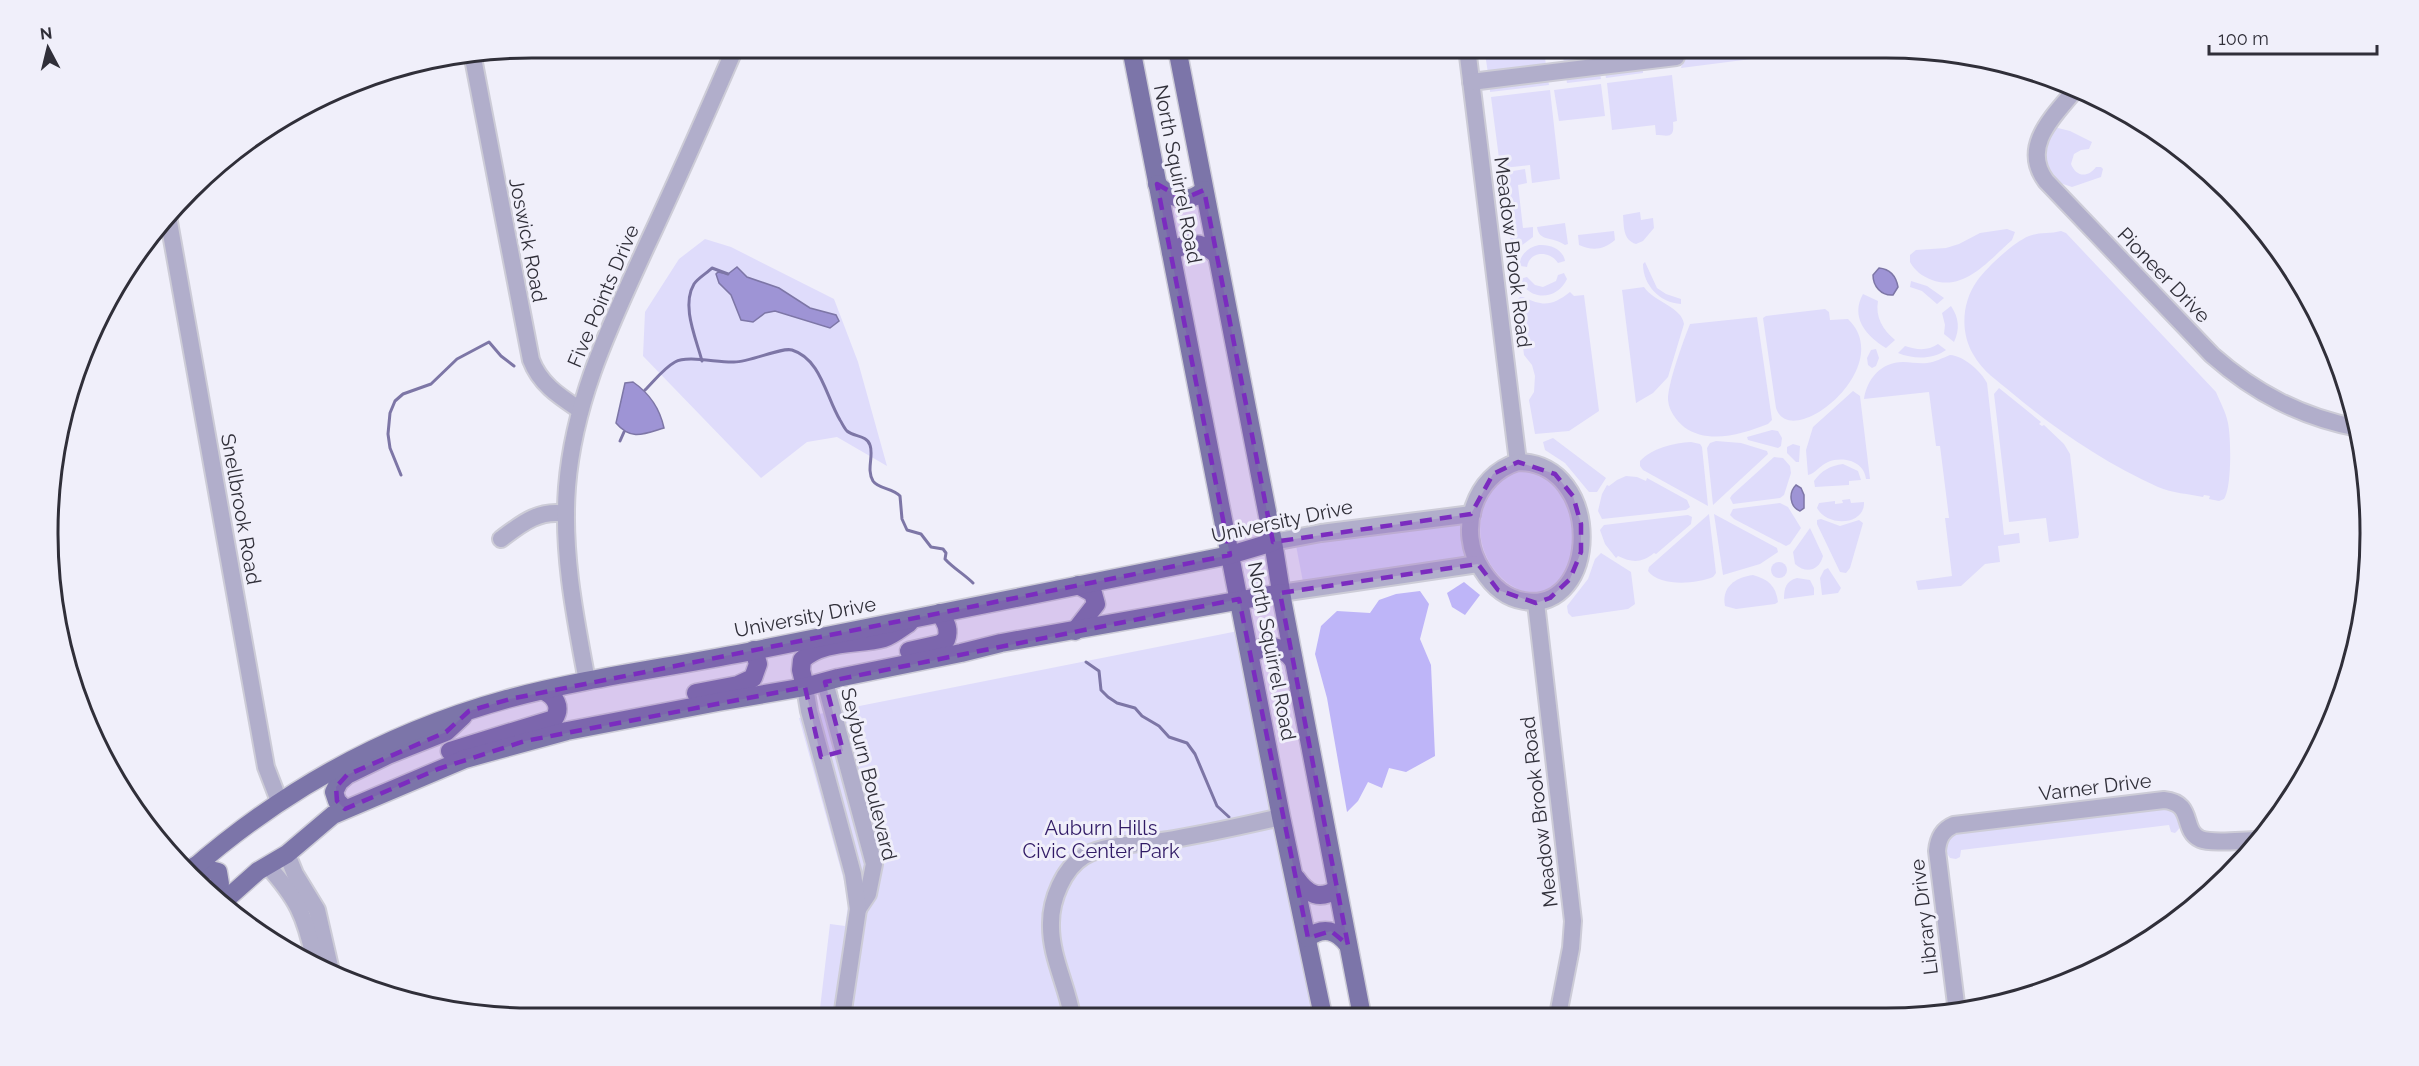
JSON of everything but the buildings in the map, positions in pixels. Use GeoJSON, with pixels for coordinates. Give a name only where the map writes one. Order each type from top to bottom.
{"type":"FeatureCollection","features":[{"type":"Feature","properties":{"kind":"main road","name":"North Squirrel Road"},"geometry":{"type":"LineString","coordinates":[[1133,58],[1281,817],[1296,878],[1321,1008]]}},
{"type":"Feature","properties":{"kind":"main road","name":"North Squirrel Road"},"geometry":{"type":"LineString","coordinates":[[1179,58],[1274,542],[1293,660],[1360,1008]]}},
{"type":"Feature","properties":{"kind":"main road"},"geometry":{"type":"LineString","coordinates":[[1157,184],[1168,194],[1183,199],[1194,197],[1204,190]]}},
{"type":"Feature","properties":{"kind":"main road"},"geometry":{"type":"LineString","coordinates":[[1171,252],[1182,245],[1196,243],[1217,255]]}},
{"type":"Feature","properties":{"kind":"main road","name":"University Drive"},"geometry":{"type":"LineString","coordinates":[[195,867],[244,826],[334,767],[429,724],[469,711],[587,681],[1230,555],[1274,542]]}},
{"type":"Feature","properties":{"kind":"main road"},"geometry":{"type":"LineString","coordinates":[[1075,631],[1096,604],[1093,593],[1078,585]]}},
{"type":"Feature","properties":{"kind":"main road"},"geometry":{"type":"LineString","coordinates":[[229,897],[287,854],[333,815],[465,759],[525,741],[805,687],[1001,643],[1281,593]]}},
{"type":"Feature","properties":{"kind":"main road"},"geometry":{"type":"LineString","coordinates":[[831,680],[868,659],[940,644],[946,640],[948,633],[940,613]]}},
{"type":"Feature","properties":{"kind":"main road"},"geometry":{"type":"LineString","coordinates":[[805,687],[801,670],[802,660],[809,653],[823,648],[886,637],[915,618]]}},
{"type":"Feature","properties":{"kind":"main road"},"geometry":{"type":"LineString","coordinates":[[1250,655],[1262,647],[1275,646],[1282,648],[1293,660]]}},
{"type":"Feature","properties":{"kind":"main road"},"geometry":{"type":"LineString","coordinates":[[640,717],[679,697],[738,685],[753,678],[758,664],[754,650]]}},
{"type":"Feature","properties":{"kind":"main road"},"geometry":{"type":"LineString","coordinates":[[408,782],[446,752],[554,719],[558,712],[556,703],[554,698],[544,691]]}},
{"type":"Feature","properties":{"kind":"main road"},"geometry":{"type":"LineString","coordinates":[[345,809],[337,801],[334,792],[339,782],[347,775],[388,755],[446,732],[469,711]]}},
{"type":"Feature","properties":{"kind":"main road"},"geometry":{"type":"LineString","coordinates":[[198,870],[218,872],[220,884],[218,888]]}},
{"type":"Feature","properties":{"kind":"main road"},"geometry":{"type":"LineString","coordinates":[[1296,878],[1303,888],[1315,896],[1327,895],[1337,889]]}},
{"type":"Feature","properties":{"kind":"main road"},"geometry":{"type":"LineString","coordinates":[[1308,938],[1318,932],[1331,931],[1338,934],[1348,945]]}},
{"type":"Feature","properties":{"kind":"street","name":"Five Points Drive"},"geometry":{"type":"LineString","coordinates":[[587,681],[569,576],[566,514],[569,465],[580,410],[604,339],[730,58]]}},
{"type":"Feature","properties":{"kind":"street","name":"Meadow Brook Road"},"geometry":{"type":"LineString","coordinates":[[1470,58],[1518,462]]}},
{"type":"Feature","properties":{"kind":"street"},"geometry":{"type":"LineString","coordinates":[[1471,82],[1668,58]]}},
{"type":"Feature","properties":{"kind":"street","name":"Joswick Road"},"geometry":{"type":"LineString","coordinates":[[474,63],[531,360],[537,373],[550,389],[580,410]]}},
{"type":"Feature","properties":{"kind":"street","name":"Pioneer Drive"},"geometry":{"type":"LineString","coordinates":[[2071,96],[2038,142],[2035,156],[2046,181],[2212,355],[2234,375],[2297,411],[2348,425]]}},
{"type":"Feature","properties":{"kind":"street","name":"Snellbrook Road"},"geometry":{"type":"LineString","coordinates":[[170,228],[266,767],[279,801]]}},
{"type":"Feature","properties":{"kind":"street"},"geometry":{"type":"LineString","coordinates":[[1518,462],[1543,466],[1555,474],[1573,496],[1581,524],[1581,552],[1570,579],[1550,598],[1536,603],[1509,597],[1498,590],[1478,564],[1472,540],[1472,514],[1483,485],[1492,474],[1505,466],[1518,462]]}},
{"type":"Feature","properties":{"kind":"street"},"geometry":{"type":"LineString","coordinates":[[501,539],[537,515],[566,514]]}},
{"type":"Feature","properties":{"kind":"street","name":"University Drive"},"geometry":{"type":"LineString","coordinates":[[1274,542],[1321,533],[1472,514]]}},
{"type":"Feature","properties":{"kind":"street"},"geometry":{"type":"LineString","coordinates":[[1281,593],[1478,564]]}},
{"type":"Feature","properties":{"kind":"street","name":"Meadow Brook Road"},"geometry":{"type":"LineString","coordinates":[[1536,603],[1573,921],[1571,948],[1559,1008]]}},
{"type":"Feature","properties":{"kind":"street","name":"Seyburn Boulevard"},"geometry":{"type":"LineString","coordinates":[[831,680],[843,751],[874,864],[868,894],[858,909]]}},
{"type":"Feature","properties":{"kind":"street","name":"Seyburn Boulevard"},"geometry":{"type":"LineString","coordinates":[[805,687],[821,757],[853,874],[858,909],[843,1008]]}},
{"type":"Feature","properties":{"kind":"street"},"geometry":{"type":"LineString","coordinates":[[821,757],[843,751]]}},
{"type":"Feature","properties":{"kind":"street","name":"Varner Drive"},"geometry":{"type":"LineString","coordinates":[[1954,825],[2164,800],[2181,806],[2192,831],[2199,838],[2248,840]]}},
{"type":"Feature","properties":{"kind":"street"},"geometry":{"type":"LineString","coordinates":[[1070,1008],[1053,948],[1051,920],[1057,893],[1075,863],[1086,855],[1102,851],[1173,840],[1281,817]]}},
{"type":"Feature","properties":{"kind":"street","name":"Library Drive"},"geometry":{"type":"LineString","coordinates":[[1954,825],[1943,832],[1937,851],[1955,1002]]}},
{"type":"Feature","properties":{"kind":"street"},"geometry":{"type":"LineString","coordinates":[[287,854],[295,874],[317,910],[329,961]]}},
{"type":"Feature","properties":{"kind":"street"},"geometry":{"type":"LineString","coordinates":[[268,866],[299,907],[308,930],[313,953]]}},
{"type":"Feature","properties":{"kind":"highlighted area"},"geometry":{"type":"Polygon","coordinates":[[[1157,184],[1183,199],[1204,190],[1273,542],[1471,514],[1493,474],[1518,462],[1555,474],[1573,496],[1581,524],[1581,552],[1570,579],[1550,598],[1536,603],[1498,590],[1478,564],[1280,593],[1348,945],[1331,931],[1308,938],[1239,599],[825,682],[843,751],[821,757],[805,687],[525,741],[438,769],[345,809],[337,801],[336,787],[347,775],[446,732],[469,711],[510,699],[1230,555],[1157,184]]]}},
{"type":"Feature","properties":{"kind":"green space"},"geometry":{"type":"Polygon","coordinates":[[[1486,58],[1545,58],[1546,66],[1488,73],[1486,58]]]}},
{"type":"Feature","properties":{"kind":"green space"},"geometry":{"type":"Polygon","coordinates":[[[1563,58],[1610,58],[1564,64],[1563,58]]]}},
{"type":"Feature","properties":{"kind":"green space"},"geometry":{"type":"Polygon","coordinates":[[[1683,58],[1759,58],[1681,68],[1683,58]]]}},
{"type":"Feature","properties":{"kind":"green space"},"geometry":{"type":"Polygon","coordinates":[[[1643,68],[1643,73],[1606,78],[1605,72],[1643,68]]]}},
{"type":"Feature","properties":{"kind":"green space"},"geometry":{"type":"Polygon","coordinates":[[[1600,73],[1601,79],[1567,83],[1566,77],[1600,73]]]}},
{"type":"Feature","properties":{"kind":"green space"},"geometry":{"type":"Polygon","coordinates":[[[1672,75],[1677,121],[1673,122],[1671,134],[1656,135],[1655,125],[1612,130],[1607,83],[1672,75]]]}},
{"type":"Feature","properties":{"kind":"green space"},"geometry":{"type":"Polygon","coordinates":[[[1548,79],[1549,85],[1490,92],[1490,87],[1548,79]]]}},
{"type":"Feature","properties":{"kind":"green space"},"geometry":{"type":"Polygon","coordinates":[[[1601,84],[1605,116],[1559,121],[1554,90],[1601,84]]]}},
{"type":"Feature","properties":{"kind":"green space"},"geometry":{"type":"Polygon","coordinates":[[[1550,90],[1560,179],[1532,183],[1530,165],[1503,168],[1500,166],[1491,97],[1550,90]]]}},
{"type":"Feature","properties":{"kind":"green space"},"geometry":{"type":"Polygon","coordinates":[[[2054,127],[2070,131],[2092,142],[2089,149],[2074,154],[2071,164],[2079,174],[2086,174],[2096,167],[2101,167],[2103,169],[2101,177],[2072,187],[2057,182],[2046,170],[2042,152],[2054,127]]]}},
{"type":"Feature","properties":{"kind":"green space"},"geometry":{"type":"Polygon","coordinates":[[[1525,169],[1527,183],[1518,185],[1523,228],[1533,227],[1533,237],[1512,250],[1501,173],[1525,169]]]}},
{"type":"Feature","properties":{"kind":"green space"},"geometry":{"type":"Polygon","coordinates":[[[1640,212],[1641,220],[1653,218],[1654,228],[1643,241],[1636,244],[1626,236],[1623,215],[1640,212]]]}},
{"type":"Feature","properties":{"kind":"green space"},"geometry":{"type":"Polygon","coordinates":[[[1565,223],[1568,244],[1565,245],[1543,237],[1538,232],[1537,227],[1565,223]]]}},
{"type":"Feature","properties":{"kind":"green space"},"geometry":{"type":"Polygon","coordinates":[[[2007,229],[2015,232],[2012,240],[1986,264],[1966,278],[1944,283],[1932,280],[1919,273],[1910,262],[1910,255],[1916,250],[1946,248],[1980,233],[2007,229]]]}},
{"type":"Feature","properties":{"kind":"green space"},"geometry":{"type":"Polygon","coordinates":[[[1614,231],[1615,240],[1602,248],[1593,249],[1579,245],[1578,235],[1614,231]]]}},
{"type":"Feature","properties":{"kind":"green space"},"geometry":{"type":"Polygon","coordinates":[[[2061,231],[2066,233],[2216,392],[2227,419],[2230,440],[2230,474],[2224,499],[2219,501],[2209,499],[2210,496],[2175,492],[2138,478],[2082,445],[2046,420],[1991,375],[1977,360],[1966,336],[1964,317],[1968,298],[1977,281],[2001,256],[2023,239],[2033,235],[2061,231]]]}},
{"type":"Feature","properties":{"kind":"green space"},"geometry":{"type":"Polygon","coordinates":[[[705,239],[731,247],[834,299],[858,362],[887,466],[837,437],[807,442],[761,478],[643,356],[645,312],[679,259],[705,239]]]}},
{"type":"Feature","properties":{"kind":"green space"},"geometry":{"type":"Polygon","coordinates":[[[1539,245],[1555,248],[1562,253],[1565,261],[1558,263],[1550,256],[1541,254],[1532,258],[1527,267],[1520,266],[1520,259],[1524,253],[1539,245]]]}},
{"type":"Feature","properties":{"kind":"green space"},"geometry":{"type":"Polygon","coordinates":[[[1645,262],[1657,288],[1681,299],[1681,304],[1666,300],[1654,292],[1646,279],[1643,264],[1645,262]]]}},
{"type":"Feature","properties":{"kind":"green space"},"geometry":{"type":"Polygon","coordinates":[[[1564,273],[1567,279],[1563,286],[1558,291],[1545,296],[1532,293],[1521,282],[1527,277],[1535,285],[1543,287],[1556,281],[1558,275],[1564,273]]]}},
{"type":"Feature","properties":{"kind":"green space"},"geometry":{"type":"Polygon","coordinates":[[[1911,281],[1927,286],[1944,298],[1937,304],[1922,291],[1910,287],[1911,281]]]}},
{"type":"Feature","properties":{"kind":"green space"},"geometry":{"type":"Polygon","coordinates":[[[1644,287],[1654,297],[1678,313],[1684,324],[1668,377],[1653,393],[1636,403],[1622,290],[1644,287]]]}},
{"type":"Feature","properties":{"kind":"green space"},"geometry":{"type":"Polygon","coordinates":[[[1570,292],[1574,296],[1584,295],[1599,411],[1569,431],[1535,434],[1529,400],[1534,392],[1535,376],[1532,365],[1524,355],[1517,300],[1521,296],[1535,302],[1546,303],[1557,300],[1570,292]]]}},
{"type":"Feature","properties":{"kind":"green space"},"geometry":{"type":"Polygon","coordinates":[[[1863,294],[1878,301],[1877,307],[1881,323],[1895,340],[1886,348],[1872,338],[1859,318],[1859,302],[1863,294]]]}},
{"type":"Feature","properties":{"kind":"green space"},"geometry":{"type":"Polygon","coordinates":[[[1951,306],[1958,324],[1954,342],[1944,334],[1945,325],[1942,313],[1951,306]]]}},
{"type":"Feature","properties":{"kind":"green space"},"geometry":{"type":"Polygon","coordinates":[[[1825,309],[1829,312],[1830,320],[1848,319],[1860,338],[1860,359],[1851,380],[1836,398],[1819,412],[1801,420],[1785,419],[1776,408],[1763,318],[1825,309]]]}},
{"type":"Feature","properties":{"kind":"green space"},"geometry":{"type":"Polygon","coordinates":[[[1757,317],[1772,420],[1758,428],[1715,437],[1704,436],[1684,427],[1673,415],[1668,393],[1690,324],[1757,317]]]}},
{"type":"Feature","properties":{"kind":"green space"},"geometry":{"type":"Polygon","coordinates":[[[1938,344],[1946,350],[1935,356],[1916,357],[1898,353],[1905,346],[1922,349],[1938,344]]]}},
{"type":"Feature","properties":{"kind":"green space"},"geometry":{"type":"Polygon","coordinates":[[[1876,349],[1879,358],[1876,366],[1872,368],[1868,365],[1867,358],[1871,350],[1876,349]]]}},
{"type":"Feature","properties":{"kind":"green space"},"geometry":{"type":"Polygon","coordinates":[[[1950,355],[1961,358],[1972,365],[1987,383],[2004,535],[2019,533],[2020,543],[1998,546],[2000,562],[1985,564],[1961,586],[1918,590],[1916,581],[1952,576],[1945,518],[1949,518],[1940,446],[1936,446],[1929,392],[1864,399],[1868,385],[1882,368],[1895,363],[1936,361],[1950,355]]]}},
{"type":"Feature","properties":{"kind":"green space"},"geometry":{"type":"Polygon","coordinates":[[[1999,388],[2041,422],[2039,424],[2044,425],[2064,444],[2070,454],[2078,538],[2049,542],[2046,518],[2009,522],[1994,394],[1999,388]]]}},
{"type":"Feature","properties":{"kind":"green space"},"geometry":{"type":"Polygon","coordinates":[[[1853,391],[1860,396],[1870,479],[1866,479],[1857,464],[1846,460],[1825,463],[1808,475],[1806,450],[1813,427],[1853,391]]]}},
{"type":"Feature","properties":{"kind":"green space"},"geometry":{"type":"Polygon","coordinates":[[[1772,430],[1778,431],[1782,438],[1781,446],[1778,448],[1748,440],[1747,437],[1772,430]]]}},
{"type":"Feature","properties":{"kind":"green space"},"geometry":{"type":"Polygon","coordinates":[[[1553,438],[1606,478],[1597,492],[1589,492],[1565,463],[1545,450],[1543,442],[1553,438]]]}},
{"type":"Feature","properties":{"kind":"green space"},"geometry":{"type":"Polygon","coordinates":[[[1716,441],[1741,443],[1767,451],[1768,454],[1713,505],[1707,448],[1710,443],[1716,441]]]}},
{"type":"Feature","properties":{"kind":"green space"},"geometry":{"type":"Polygon","coordinates":[[[1691,442],[1700,444],[1702,447],[1708,506],[1643,470],[1640,466],[1640,461],[1645,456],[1657,450],[1691,442]]]}},
{"type":"Feature","properties":{"kind":"green space"},"geometry":{"type":"Polygon","coordinates":[[[1793,444],[1800,446],[1799,462],[1787,453],[1787,447],[1793,444]]]}},
{"type":"Feature","properties":{"kind":"green space"},"geometry":{"type":"Polygon","coordinates":[[[1774,457],[1783,458],[1790,466],[1791,473],[1784,495],[1780,498],[1733,504],[1730,498],[1732,495],[1774,457]]]}},
{"type":"Feature","properties":{"kind":"green space"},"geometry":{"type":"Polygon","coordinates":[[[1843,464],[1858,471],[1861,480],[1849,481],[1849,485],[1815,487],[1814,481],[1823,471],[1843,464]]]}},
{"type":"Feature","properties":{"kind":"green space"},"geometry":{"type":"Polygon","coordinates":[[[1518,471],[1545,478],[1564,499],[1570,512],[1574,541],[1572,555],[1561,579],[1545,591],[1528,592],[1510,585],[1494,570],[1484,550],[1480,526],[1486,501],[1498,482],[1518,471]]]}},
{"type":"Feature","properties":{"kind":"green space"},"geometry":{"type":"Polygon","coordinates":[[[1626,476],[1646,481],[1647,478],[1687,500],[1690,507],[1686,510],[1602,519],[1598,511],[1607,485],[1626,476]]]}},
{"type":"Feature","properties":{"kind":"green space"},"geometry":{"type":"Polygon","coordinates":[[[1850,499],[1851,503],[1864,502],[1863,510],[1858,516],[1845,521],[1829,518],[1817,508],[1819,503],[1835,501],[1835,504],[1843,503],[1842,500],[1850,499]]]}},
{"type":"Feature","properties":{"kind":"green space"},"geometry":{"type":"Polygon","coordinates":[[[1780,503],[1788,507],[1801,528],[1786,546],[1730,515],[1733,509],[1780,503]]]}},
{"type":"Feature","properties":{"kind":"green space"},"geometry":{"type":"Polygon","coordinates":[[[1709,514],[1716,573],[1713,577],[1679,583],[1661,580],[1648,571],[1649,567],[1709,514]]]}},
{"type":"Feature","properties":{"kind":"green space"},"geometry":{"type":"Polygon","coordinates":[[[1714,514],[1777,548],[1778,552],[1760,564],[1723,575],[1714,514]]]}},
{"type":"Feature","properties":{"kind":"green space"},"geometry":{"type":"Polygon","coordinates":[[[1688,515],[1692,517],[1691,524],[1656,554],[1641,560],[1632,561],[1618,556],[1616,558],[1605,544],[1600,530],[1604,525],[1688,515]]]}},
{"type":"Feature","properties":{"kind":"green space"},"geometry":{"type":"Polygon","coordinates":[[[1821,519],[1840,526],[1859,520],[1863,523],[1850,568],[1846,573],[1840,572],[1817,524],[1817,520],[1821,519]]]}},
{"type":"Feature","properties":{"kind":"green space"},"geometry":{"type":"Polygon","coordinates":[[[1461,523],[1465,558],[1303,582],[1296,545],[1461,523]]]}},
{"type":"Feature","properties":{"kind":"green space"},"geometry":{"type":"Polygon","coordinates":[[[1810,528],[1823,556],[1815,568],[1808,570],[1795,564],[1793,552],[1810,528]]]}},
{"type":"Feature","properties":{"kind":"green space"},"geometry":{"type":"Polygon","coordinates":[[[1601,553],[1631,572],[1635,604],[1628,609],[1572,617],[1568,613],[1567,606],[1588,579],[1595,559],[1601,553]]]}},
{"type":"Feature","properties":{"kind":"green space"},"geometry":{"type":"Polygon","coordinates":[[[1776,562],[1782,562],[1787,570],[1785,576],[1776,578],[1771,573],[1771,567],[1776,562]]]}},
{"type":"Feature","properties":{"kind":"green space"},"geometry":{"type":"Polygon","coordinates":[[[1828,568],[1841,588],[1838,593],[1822,595],[1820,578],[1824,570],[1828,568]]]}},
{"type":"Feature","properties":{"kind":"green space"},"geometry":{"type":"Polygon","coordinates":[[[1753,575],[1770,584],[1778,602],[1736,609],[1725,606],[1725,593],[1731,584],[1753,575]]]}},
{"type":"Feature","properties":{"kind":"green space"},"geometry":{"type":"Polygon","coordinates":[[[1797,578],[1810,580],[1814,588],[1814,595],[1784,599],[1786,586],[1797,578]]]}},
{"type":"Feature","properties":{"kind":"green space","name":"Auburn Hills Civic Center Park"},"geometry":{"type":"Polygon","coordinates":[[[1238,631],[1317,1008],[820,1008],[830,924],[845,926],[849,899],[799,718],[1238,631]]]}},
{"type":"Feature","properties":{"kind":"green space"},"geometry":{"type":"Polygon","coordinates":[[[2164,806],[2175,811],[2179,820],[2180,825],[2175,833],[2171,832],[2169,825],[1961,850],[1960,857],[1956,859],[1950,858],[1944,849],[1953,833],[2164,806]]]}},
{"type":"Feature","properties":{"kind":"shaded area"},"geometry":{"type":"Polygon","coordinates":[[[737,267],[747,277],[779,288],[810,308],[836,315],[839,321],[830,328],[775,311],[765,313],[753,322],[741,320],[731,295],[719,283],[716,274],[718,272],[728,274],[737,267]]]}},
{"type":"Feature","properties":{"kind":"shaded area"},"geometry":{"type":"Polygon","coordinates":[[[1879,268],[1892,274],[1896,280],[1898,287],[1893,295],[1881,292],[1876,286],[1873,275],[1879,268]]]}},
{"type":"Feature","properties":{"kind":"shaded area"},"geometry":{"type":"Polygon","coordinates":[[[633,382],[653,402],[664,428],[644,434],[633,434],[616,423],[625,383],[633,382]]]}},
{"type":"Feature","properties":{"kind":"shaded area"},"geometry":{"type":"Polygon","coordinates":[[[1796,485],[1801,488],[1804,495],[1804,508],[1800,511],[1791,500],[1793,488],[1796,485]]]}},
{"type":"Feature","properties":{"kind":"shaded area"},"geometry":{"type":"Polygon","coordinates":[[[1464,582],[1480,595],[1465,615],[1452,607],[1447,593],[1464,582]]]}},
{"type":"Feature","properties":{"kind":"shaded area"},"geometry":{"type":"Polygon","coordinates":[[[1420,591],[1429,604],[1420,639],[1431,665],[1435,756],[1406,772],[1389,768],[1382,788],[1368,782],[1358,801],[1347,812],[1327,698],[1315,654],[1321,626],[1337,611],[1370,613],[1379,600],[1396,594],[1420,591]]]}},
{"type":"Feature","properties":{"kind":"waterway"},"geometry":{"type":"LineString","coordinates":[[702,361],[689,312],[690,293],[694,284],[712,268],[728,274]]}},
{"type":"Feature","properties":{"kind":"waterway"},"geometry":{"type":"LineString","coordinates":[[401,475],[390,448],[388,434],[390,413],[395,401],[403,394],[431,384],[457,359],[489,342],[514,366]]}},
{"type":"Feature","properties":{"kind":"waterway"},"geometry":{"type":"LineString","coordinates":[[645,390],[667,368],[680,360],[741,361],[787,350],[802,355],[810,362],[822,380],[846,430],[868,442],[871,449],[870,472],[873,481],[878,486],[894,491],[900,496],[902,519],[907,530],[921,534],[931,547],[943,549],[946,553],[945,559],[973,583]]}},
{"type":"Feature","properties":{"kind":"waterway"},"geometry":{"type":"LineString","coordinates":[[620,441],[624,432]]}},
{"type":"Feature","properties":{"kind":"waterway"},"geometry":{"type":"LineString","coordinates":[[1086,662],[1099,671],[1101,690],[1108,697],[1117,703],[1135,708],[1142,716],[1159,726],[1169,737],[1187,743],[1195,754],[1217,806],[1229,817]]}}]}
